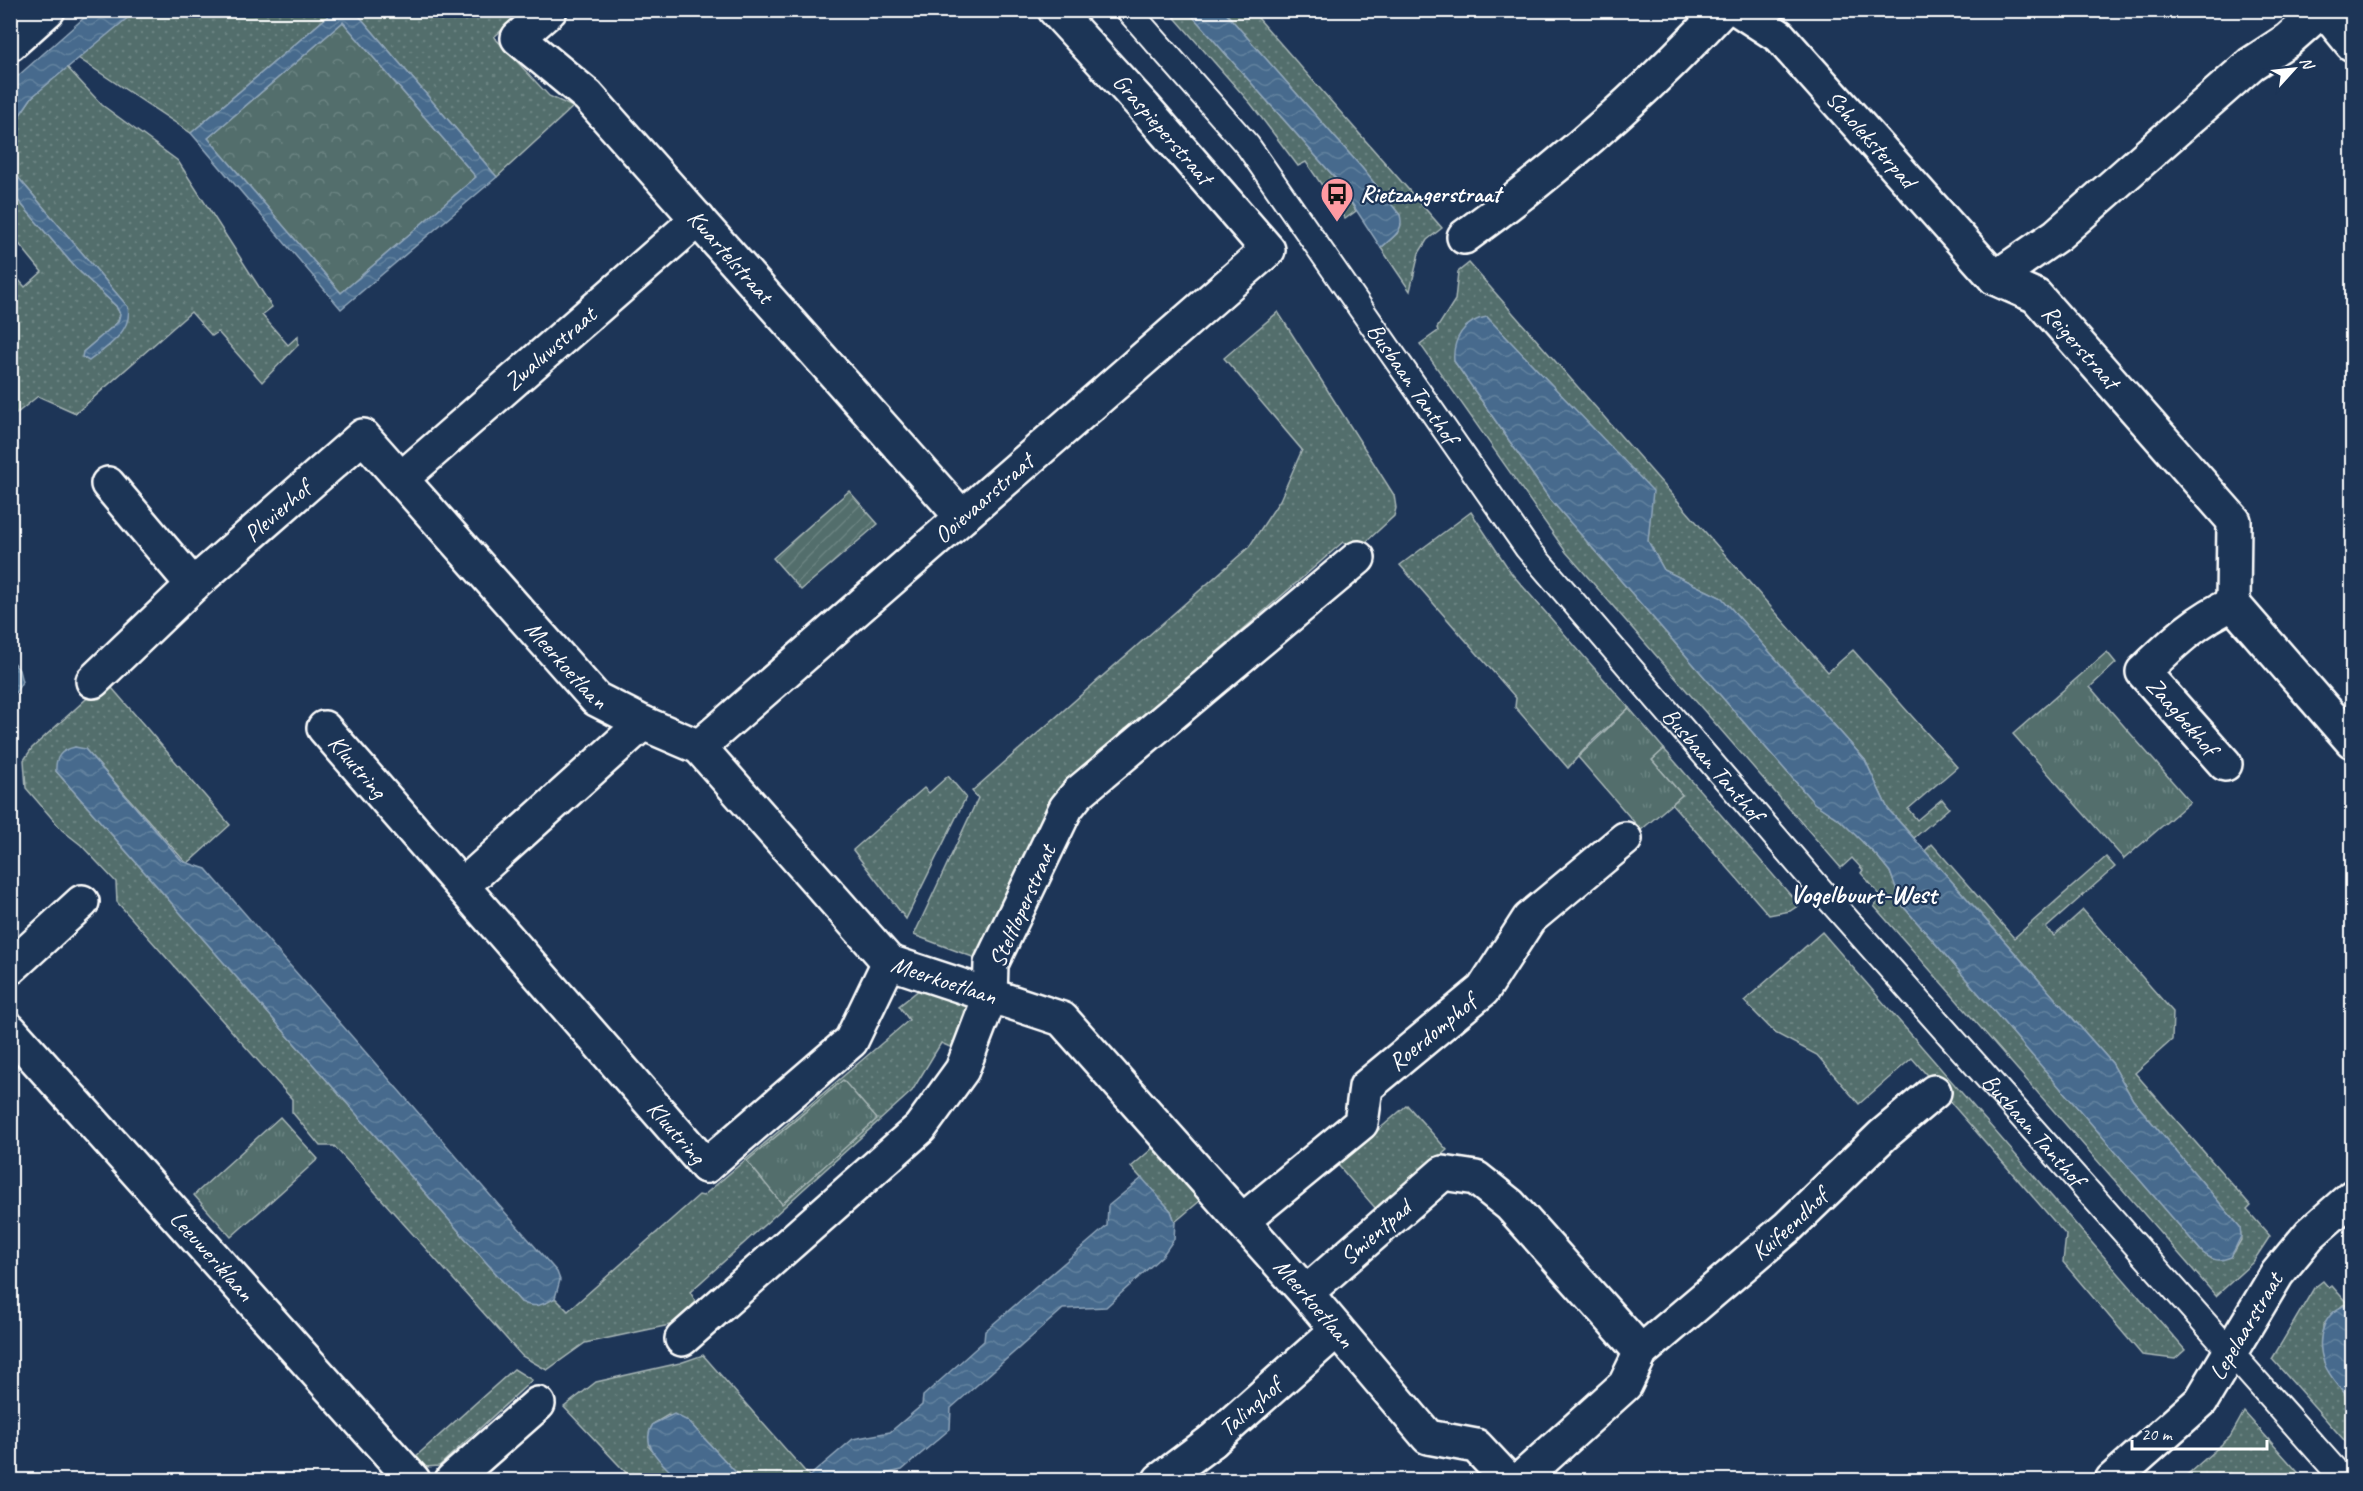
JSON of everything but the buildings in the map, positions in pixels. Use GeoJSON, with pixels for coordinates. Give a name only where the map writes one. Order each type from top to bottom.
{"type":"FeatureCollection","features":[{"type":"Feature","properties":{"kind":"street"},"geometry":{"type":"LineString","coordinates":[[10,44],[48,10]]}},
{"type":"Feature","properties":{"kind":"street","name":"Kwartelstraat"},"geometry":{"type":"LineString","coordinates":[[550,10],[518,38],[588,96],[962,517]]}},
{"type":"Feature","properties":{"kind":"street","name":"Graspieperstraat"},"geometry":{"type":"LineString","coordinates":[[1055,10],[1144,107],[1268,250]]}},
{"type":"Feature","properties":{"kind":"street"},"geometry":{"type":"LineString","coordinates":[[1464,237],[1522,196],[1582,144],[1680,55],[1722,10]]}},
{"type":"Feature","properties":{"kind":"street","name":"Scholeksterpad"},"geometry":{"type":"LineString","coordinates":[[1739,10],[1779,36],[1995,278]]}},
{"type":"Feature","properties":{"kind":"street"},"geometry":{"type":"LineString","coordinates":[[1995,278],[2057,235],[2251,64],[2288,40],[2323,10],[2352,44]]}},
{"type":"Feature","properties":{"kind":"street","name":"Zwaluwstraat"},"geometry":{"type":"LineString","coordinates":[[401,479],[698,219]]}},
{"type":"Feature","properties":{"kind":"street","name":"Ooievaarstraat"},"geometry":{"type":"LineString","coordinates":[[699,747],[1268,250]]}},
{"type":"Feature","properties":{"kind":"street","name":"Reigerstraat"},"geometry":{"type":"LineString","coordinates":[[1995,278],[2036,296],[2234,521],[2233,603]]}},
{"type":"Feature","properties":{"kind":"street","name":"Meerkoetlaan"},"geometry":{"type":"LineString","coordinates":[[363,436],[596,699],[643,723],[699,747],[889,962],[1062,1019],[1306,1293],[1428,1437],[1476,1446],[1508,1480]]}},
{"type":"Feature","properties":{"kind":"street","name":"Plevierhof"},"geometry":{"type":"LineString","coordinates":[[93,681],[193,585],[363,436]]}},
{"type":"Feature","properties":{"kind":"street"},"geometry":{"type":"LineString","coordinates":[[108,484],[193,585]]}},
{"type":"Feature","properties":{"kind":"street","name":"Steltloperstraat"},"geometry":{"type":"LineString","coordinates":[[682,1339],[920,1128],[962,1070],[990,997],[991,964],[1066,808],[1078,793],[1358,558]]}},
{"type":"Feature","properties":{"kind":"street"},"geometry":{"type":"LineString","coordinates":[[2233,603],[2352,741]]}},
{"type":"Feature","properties":{"kind":"street","name":"Zaagbekhof"},"geometry":{"type":"LineString","coordinates":[[2225,765],[2143,672],[2194,626],[2211,613],[2233,603]]}},
{"type":"Feature","properties":{"kind":"street"},"geometry":{"type":"LineString","coordinates":[[462,886],[643,723]]}},
{"type":"Feature","properties":{"kind":"street","name":"Kluutring"},"geometry":{"type":"LineString","coordinates":[[324,728],[706,1166],[851,1041],[889,962]]}},
{"type":"Feature","properties":{"kind":"street","name":"Roerdomphof"},"geometry":{"type":"LineString","coordinates":[[1242,1221],[1361,1123],[1366,1087],[1483,990],[1529,919],[1624,838]]}},
{"type":"Feature","properties":{"kind":"street"},"geometry":{"type":"LineString","coordinates":[[10,968],[82,902]]}},
{"type":"Feature","properties":{"kind":"street","name":"Leeuweriklaan"},"geometry":{"type":"LineString","coordinates":[[10,1030],[413,1480]]}},
{"type":"Feature","properties":{"kind":"street","name":"Kuifeendhof"},"geometry":{"type":"LineString","coordinates":[[1520,1480],[1625,1385],[1641,1353],[1788,1227],[1883,1135],[1934,1092]]}},
{"type":"Feature","properties":{"kind":"street","name":"Smientpad"},"geometry":{"type":"LineString","coordinates":[[1306,1293],[1443,1173],[1476,1178],[1510,1205],[1641,1353]]}},
{"type":"Feature","properties":{"kind":"street","name":"Lepelaarstraat"},"geometry":{"type":"LineString","coordinates":[[2112,1480],[2201,1401],[2231,1355],[2277,1274],[2310,1234],[2352,1197]]}},
{"type":"Feature","properties":{"kind":"street","name":"Talinghof"},"geometry":{"type":"LineString","coordinates":[[1160,1480],[1212,1441],[1337,1330]]}},
{"type":"Feature","properties":{"kind":"street"},"geometry":{"type":"LineString","coordinates":[[452,1480],[538,1404]]}},
{"type":"Feature","properties":{"kind":"lane","name":"Busbaan Tanthof"},"geometry":{"type":"LineString","coordinates":[[1128,10],[1248,146],[1527,548],[1826,896],[2344,1480]]}},
{"type":"Feature","properties":{"kind":"green space"},"geometry":{"type":"Polygon","coordinates":[[[136,10],[334,11],[191,133],[78,58],[136,10]]]}},
{"type":"Feature","properties":{"kind":"green space"},"geometry":{"type":"Polygon","coordinates":[[[355,11],[523,11],[494,37],[549,96],[573,107],[497,177],[355,11]]]}},
{"type":"Feature","properties":{"kind":"green space"},"geometry":{"type":"Polygon","coordinates":[[[1169,11],[1188,11],[1336,179],[1356,211],[1345,219],[1306,162],[1298,166],[1251,104],[1169,11]]]}},
{"type":"Feature","properties":{"kind":"green space"},"geometry":{"type":"Polygon","coordinates":[[[1224,11],[1252,11],[1442,228],[1427,240],[1419,253],[1410,291],[1381,248],[1399,232],[1400,215],[1362,168],[1224,11]]]}},
{"type":"Feature","properties":{"kind":"green space"},"geometry":{"type":"Polygon","coordinates":[[[343,22],[476,177],[341,293],[208,138],[343,22]]]}},
{"type":"Feature","properties":{"kind":"green space"},"geometry":{"type":"Polygon","coordinates":[[[66,66],[102,105],[178,161],[272,307],[262,315],[288,345],[298,336],[298,345],[262,382],[218,332],[212,336],[191,312],[76,413],[38,396],[11,418],[11,285],[18,279],[25,287],[42,272],[11,234],[11,192],[75,267],[116,306],[120,314],[118,322],[83,352],[109,346],[128,307],[11,169],[11,128],[32,97],[66,66]]]}},
{"type":"Feature","properties":{"kind":"green space"},"geometry":{"type":"Polygon","coordinates":[[[1469,263],[1828,672],[1853,650],[1957,767],[1908,809],[1917,820],[1942,799],[1949,808],[1914,838],[1888,809],[1865,760],[1722,598],[1664,570],[1648,541],[1652,491],[1487,317],[1454,361],[1549,498],[1814,803],[1841,821],[1878,857],[1890,872],[1903,906],[2203,1253],[2212,1259],[2231,1257],[2241,1240],[2240,1227],[2133,1100],[2112,1063],[1925,851],[1932,844],[2014,938],[2106,857],[2115,867],[2046,928],[2054,936],[2083,910],[2173,1012],[2172,1040],[2135,1073],[2251,1206],[2247,1210],[2270,1236],[2253,1262],[2216,1296],[1874,906],[1883,898],[1861,873],[1863,870],[1852,858],[1841,868],[1566,552],[1420,344],[1438,331],[1437,328],[1455,300],[1458,272],[1469,263]]]}},
{"type":"Feature","properties":{"kind":"green space"},"geometry":{"type":"Polygon","coordinates":[[[1278,312],[1394,495],[1396,508],[1394,516],[1354,553],[1343,542],[1073,778],[978,959],[914,935],[978,798],[972,791],[1249,547],[1280,500],[1302,450],[1224,358],[1278,312]]]}},
{"type":"Feature","properties":{"kind":"green space"},"geometry":{"type":"Polygon","coordinates":[[[849,491],[878,524],[801,590],[773,558],[849,491]]]}},
{"type":"Feature","properties":{"kind":"green space"},"geometry":{"type":"Polygon","coordinates":[[[1471,512],[1512,574],[1629,708],[1590,743],[1568,768],[1515,707],[1516,698],[1400,565],[1471,512]]]}},
{"type":"Feature","properties":{"kind":"green space"},"geometry":{"type":"Polygon","coordinates":[[[2107,652],[2116,663],[2090,687],[2190,802],[2124,859],[2013,734],[2107,652]]]}},
{"type":"Feature","properties":{"kind":"green space"},"geometry":{"type":"Polygon","coordinates":[[[106,681],[230,825],[187,864],[85,749],[56,771],[521,1302],[546,1303],[555,1298],[568,1311],[699,1195],[703,1196],[909,1020],[899,1006],[925,985],[966,997],[975,1014],[959,1051],[941,1043],[912,1091],[690,1292],[699,1307],[679,1323],[585,1343],[547,1370],[522,1356],[334,1146],[320,1146],[292,1112],[292,1099],[117,902],[116,882],[81,845],[62,830],[26,788],[24,760],[32,748],[106,681]]]}},
{"type":"Feature","properties":{"kind":"green space"},"geometry":{"type":"Polygon","coordinates":[[[1629,708],[1664,749],[1652,760],[1682,795],[1641,830],[1578,757],[1629,708]]]}},
{"type":"Feature","properties":{"kind":"green space"},"geometry":{"type":"Polygon","coordinates":[[[1664,749],[1799,905],[1790,911],[1769,915],[1672,804],[1682,795],[1652,760],[1664,749]]]}},
{"type":"Feature","properties":{"kind":"green space"},"geometry":{"type":"Polygon","coordinates":[[[948,776],[966,797],[906,919],[853,850],[924,788],[929,793],[948,776]]]}},
{"type":"Feature","properties":{"kind":"green space"},"geometry":{"type":"Polygon","coordinates":[[[1822,932],[2185,1350],[2175,1359],[2142,1355],[2063,1262],[2066,1235],[1912,1058],[1859,1104],[1817,1055],[1775,1033],[1744,1001],[1822,932]]]}},
{"type":"Feature","properties":{"kind":"green space"},"geometry":{"type":"Polygon","coordinates":[[[843,1080],[877,1119],[782,1204],[747,1161],[843,1080]]]}},
{"type":"Feature","properties":{"kind":"green space"},"geometry":{"type":"Polygon","coordinates":[[[1407,1105],[1447,1150],[1377,1210],[1338,1165],[1407,1105]]]}},
{"type":"Feature","properties":{"kind":"green space"},"geometry":{"type":"Polygon","coordinates":[[[280,1117],[318,1159],[231,1237],[194,1195],[280,1117]]]}},
{"type":"Feature","properties":{"kind":"green space"},"geometry":{"type":"Polygon","coordinates":[[[1154,1147],[1201,1200],[1175,1222],[1171,1211],[1131,1167],[1154,1147]]]}},
{"type":"Feature","properties":{"kind":"green space"},"geometry":{"type":"Polygon","coordinates":[[[2323,1281],[2329,1288],[2332,1286],[2348,1304],[2343,1305],[2323,1325],[2324,1363],[2352,1402],[2352,1449],[2272,1359],[2314,1288],[2323,1281]]]}},
{"type":"Feature","properties":{"kind":"green space"},"geometry":{"type":"Polygon","coordinates":[[[703,1355],[810,1477],[805,1480],[743,1480],[688,1421],[668,1415],[653,1424],[649,1447],[679,1480],[633,1480],[564,1407],[596,1382],[680,1363],[703,1355]]]}},
{"type":"Feature","properties":{"kind":"green space"},"geometry":{"type":"Polygon","coordinates":[[[514,1369],[532,1380],[439,1466],[425,1467],[414,1458],[514,1369]]]}},
{"type":"Feature","properties":{"kind":"green space"},"geometry":{"type":"Polygon","coordinates":[[[2244,1412],[2305,1480],[2181,1480],[2230,1437],[2244,1412]]]}},
{"type":"Feature","properties":{"kind":"water"},"geometry":{"type":"Polygon","coordinates":[[[93,10],[136,11],[32,97],[11,128],[11,82],[93,10]]]}},
{"type":"Feature","properties":{"kind":"water"},"geometry":{"type":"Polygon","coordinates":[[[334,11],[355,11],[497,177],[341,309],[191,133],[334,11]],[[343,22],[208,138],[341,293],[476,177],[343,22]]]}},
{"type":"Feature","properties":{"kind":"water"},"geometry":{"type":"Polygon","coordinates":[[[1188,11],[1224,11],[1362,168],[1400,215],[1399,230],[1381,248],[1336,179],[1188,11]]]}},
{"type":"Feature","properties":{"kind":"water"},"geometry":{"type":"Polygon","coordinates":[[[11,169],[128,307],[126,324],[117,338],[89,361],[82,357],[83,352],[118,322],[120,314],[116,306],[75,267],[11,192],[11,169]]]}},
{"type":"Feature","properties":{"kind":"water"},"geometry":{"type":"Polygon","coordinates":[[[1487,317],[1653,491],[1648,541],[1664,570],[1722,598],[1865,760],[1888,809],[2112,1063],[2133,1100],[2240,1227],[2241,1236],[2231,1257],[2217,1260],[2203,1253],[1903,906],[1890,872],[1878,857],[1841,821],[1814,803],[1549,498],[1454,361],[1455,345],[1466,326],[1487,317]]]}},
{"type":"Feature","properties":{"kind":"water"},"geometry":{"type":"Polygon","coordinates":[[[11,660],[19,670],[22,682],[11,700],[11,660]]]}},
{"type":"Feature","properties":{"kind":"water"},"geometry":{"type":"Polygon","coordinates":[[[75,747],[85,749],[182,861],[206,869],[557,1272],[560,1280],[555,1298],[538,1305],[521,1302],[56,771],[60,755],[75,747]]]}},
{"type":"Feature","properties":{"kind":"water"},"geometry":{"type":"Polygon","coordinates":[[[1142,1178],[1171,1211],[1175,1222],[1174,1239],[1163,1255],[1106,1307],[1063,1309],[951,1408],[950,1429],[902,1470],[858,1480],[805,1480],[853,1439],[890,1432],[922,1405],[923,1396],[984,1341],[985,1331],[1107,1226],[1108,1206],[1142,1178]]]}},
{"type":"Feature","properties":{"kind":"water"},"geometry":{"type":"Polygon","coordinates":[[[2352,1304],[2352,1402],[2326,1368],[2321,1353],[2321,1344],[2328,1318],[2335,1311],[2352,1304]]]}},
{"type":"Feature","properties":{"kind":"water"},"geometry":{"type":"Polygon","coordinates":[[[674,1414],[688,1421],[743,1480],[679,1480],[655,1455],[649,1440],[649,1432],[653,1424],[674,1414]]]}},
{"type":"Feature","properties":{"kind":"place","name":"Rietzangerstraat"},"geometry":{"type":"Point","coordinates":[1337,223]}},
{"type":"Feature","properties":{"kind":"district","name":"Vogelbuurt-West"},"geometry":{"type":"Point","coordinates":[1863,894]}}]}
